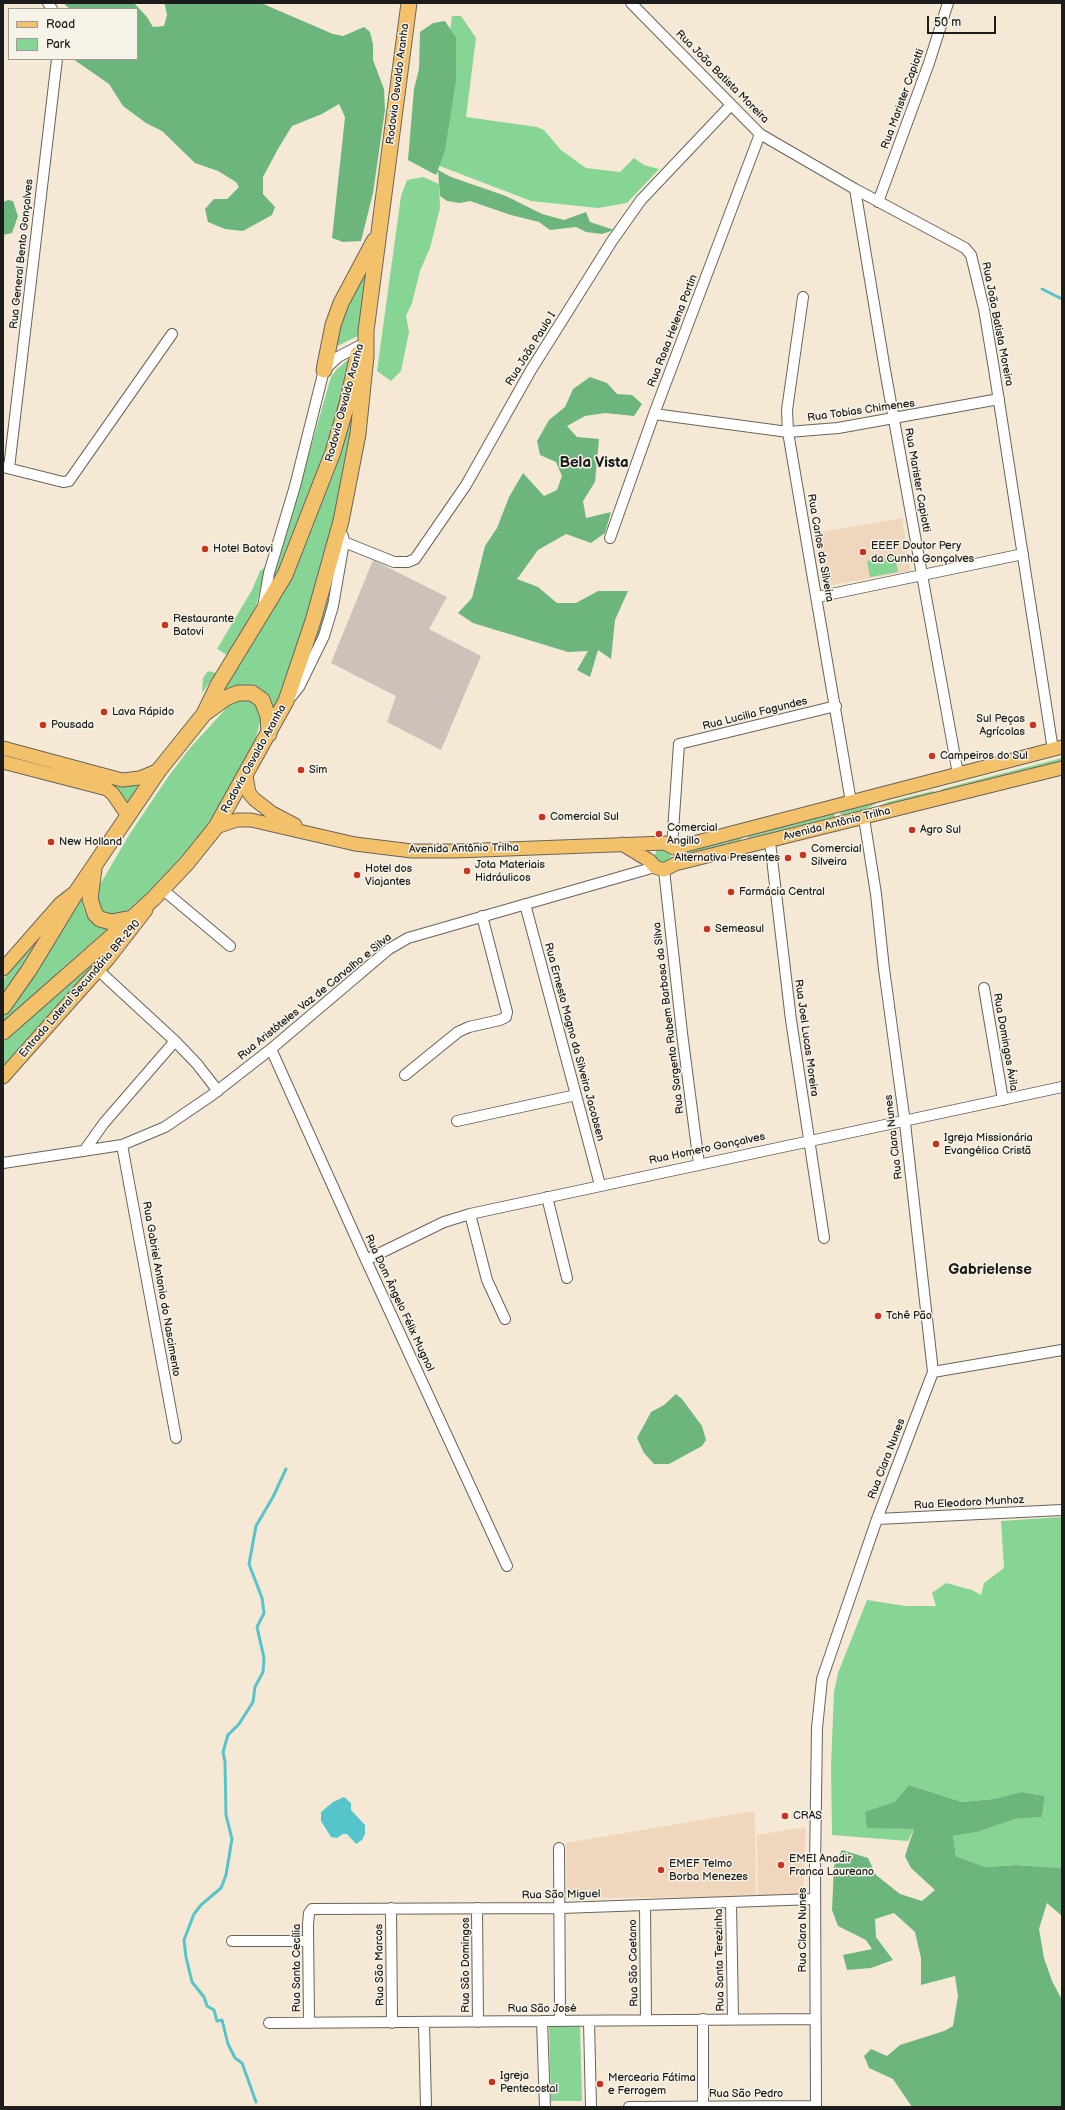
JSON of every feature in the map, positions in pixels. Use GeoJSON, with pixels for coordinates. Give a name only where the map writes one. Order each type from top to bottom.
{"type":"FeatureCollection","features":[{"type":"Feature","properties":{"kind":"highway","name":"Rodovia Osvaldo Aranha"},"geometry":{"type":"LineString","coordinates":[[3,1032],[133,918],[187,863],[216,827],[246,776],[286,701],[313,621],[341,522],[358,434],[366,356],[366,331],[409,3]]}},
{"type":"Feature","properties":{"kind":"highway"},"geometry":{"type":"LineString","coordinates":[[324,370],[333,326],[341,303],[380,229]]}},
{"type":"Feature","properties":{"kind":"highway","name":"Rodovia Osvaldo Aranha"},"geometry":{"type":"LineString","coordinates":[[3,1007],[30,970],[77,891],[128,816],[160,770],[204,714],[218,685],[285,575],[333,452],[347,404],[359,346],[366,331]]}},
{"type":"Feature","properties":{"kind":"highway"},"geometry":{"type":"LineString","coordinates":[[204,714],[238,693],[252,693],[262,700],[268,716],[269,734]]}},
{"type":"Feature","properties":{"kind":"highway"},"geometry":{"type":"LineString","coordinates":[[94,867],[90,899],[95,914],[100,919],[111,922],[133,918]]}},
{"type":"Feature","properties":{"kind":"main road"},"geometry":{"type":"LineString","coordinates":[[3,748],[108,783],[128,816]]}},
{"type":"Feature","properties":{"kind":"main road","name":"Avenida Antônio Trilha"},"geometry":{"type":"LineString","coordinates":[[216,827],[237,820],[251,820],[360,845],[412,851],[456,851],[665,843],[673,847],[1058,748]]}},
{"type":"Feature","properties":{"kind":"main road"},"geometry":{"type":"LineString","coordinates":[[3,762],[108,783],[140,778],[160,770]]}},
{"type":"Feature","properties":{"kind":"main road","name":"Avenida Antônio Trilha"},"geometry":{"type":"LineString","coordinates":[[661,866],[770,842],[1062,768]]}},
{"type":"Feature","properties":{"kind":"main road","name":"Avenida Antônio Trilha"},"geometry":{"type":"LineString","coordinates":[[246,776],[249,793],[260,805],[309,833]]}},
{"type":"Feature","properties":{"kind":"main road"},"geometry":{"type":"LineString","coordinates":[[621,844],[661,866]]}},
{"type":"Feature","properties":{"kind":"main road"},"geometry":{"type":"LineString","coordinates":[[658,844],[651,851],[661,866]]}},
{"type":"Feature","properties":{"kind":"main road"},"geometry":{"type":"LineString","coordinates":[[661,866],[677,857],[673,847]]}},
{"type":"Feature","properties":{"kind":"main road"},"geometry":{"type":"LineString","coordinates":[[3,969],[60,904],[77,891]]}},
{"type":"Feature","properties":{"kind":"main road","name":"Entrada Lateral Secundária BR-290"},"geometry":{"type":"LineString","coordinates":[[3,1077],[138,923],[158,894]]}},
{"type":"Feature","properties":{"kind":"street","name":"Rua João Batista Moreira"},"geometry":{"type":"LineString","coordinates":[[631,3],[760,134],[878,202],[965,248],[971,255],[984,309],[1023,554],[1058,748]]}},
{"type":"Feature","properties":{"kind":"street","name":"Rua Marister Capiotti"},"geometry":{"type":"LineString","coordinates":[[878,202],[929,63],[948,3]]}},
{"type":"Feature","properties":{"kind":"street","name":"Rua General Bento Gonçalves"},"geometry":{"type":"LineString","coordinates":[[6,468],[57,60]]}},
{"type":"Feature","properties":{"kind":"street","name":"Rua João Paulo I"},"geometry":{"type":"LineString","coordinates":[[344,542],[394,562],[408,562],[415,559],[466,485],[531,370],[612,241],[641,200],[731,105]]}},
{"type":"Feature","properties":{"kind":"street","name":"Rua Rosa Helena Portin"},"geometry":{"type":"LineString","coordinates":[[610,538],[654,414],[760,134]]}},
{"type":"Feature","properties":{"kind":"street","name":"Rua Marister Capiotti"},"geometry":{"type":"LineString","coordinates":[[855,189],[894,420],[958,774]]}},
{"type":"Feature","properties":{"kind":"street","name":"Rua Carlos da Silveira"},"geometry":{"type":"LineString","coordinates":[[803,297],[787,410],[788,432],[836,706],[851,802]]}},
{"type":"Feature","properties":{"kind":"street"},"geometry":{"type":"LineString","coordinates":[[6,468],[63,482],[69,481],[172,334]]}},
{"type":"Feature","properties":{"kind":"street"},"geometry":{"type":"LineString","coordinates":[[261,614],[269,573],[295,486],[324,370],[338,357],[359,346]]}},
{"type":"Feature","properties":{"kind":"street","name":"Rua Tobias Chimenes"},"geometry":{"type":"LineString","coordinates":[[654,414],[788,432],[838,428],[894,420],[999,399]]}},
{"type":"Feature","properties":{"kind":"street"},"geometry":{"type":"LineString","coordinates":[[286,701],[299,687],[324,636],[333,606],[344,542],[341,522]]}},
{"type":"Feature","properties":{"kind":"street"},"geometry":{"type":"LineString","coordinates":[[817,597],[1023,554]]}},
{"type":"Feature","properties":{"kind":"street","name":"Rua Lucilia Fagundes"},"geometry":{"type":"LineString","coordinates":[[673,847],[679,744],[836,706]]}},
{"type":"Feature","properties":{"kind":"street","name":"Rua Clara Nunes"},"geometry":{"type":"LineString","coordinates":[[816,2107],[815,1899],[817,1728],[822,1679],[877,1519],[933,1372],[905,1119],[884,969],[876,894],[864,818]]}},
{"type":"Feature","properties":{"kind":"street","name":"Rua Joel Lucas Moreira"},"geometry":{"type":"LineString","coordinates":[[770,842],[791,1020],[824,1238]]}},
{"type":"Feature","properties":{"kind":"street","name":"Rua Aristóteles Vaz de Carvalho e Silva"},"geometry":{"type":"LineString","coordinates":[[3,1163],[122,1145],[165,1127],[218,1091],[271,1049],[389,949],[408,938],[661,866]]}},
{"type":"Feature","properties":{"kind":"street","name":"Rua Sargento Rubem Barbosa da Silva"},"geometry":{"type":"LineString","coordinates":[[661,866],[699,1164]]}},
{"type":"Feature","properties":{"kind":"street"},"geometry":{"type":"LineString","coordinates":[[158,894],[230,946]]}},
{"type":"Feature","properties":{"kind":"street","name":"Rua Ernesto Magno da Silveira Jacobsen"},"geometry":{"type":"LineString","coordinates":[[525,904],[600,1185]]}},
{"type":"Feature","properties":{"kind":"street"},"geometry":{"type":"LineString","coordinates":[[405,1075],[458,1032],[469,1026],[500,1020],[506,1017],[507,1012],[482,916]]}},
{"type":"Feature","properties":{"kind":"street"},"geometry":{"type":"LineString","coordinates":[[98,970],[175,1041],[197,1064],[218,1091]]}},
{"type":"Feature","properties":{"kind":"street","name":"Rua Domingos Ávila"},"geometry":{"type":"LineString","coordinates":[[984,988],[1003,1100]]}},
{"type":"Feature","properties":{"kind":"street"},"geometry":{"type":"LineString","coordinates":[[84,1151],[104,1123],[175,1041]]}},
{"type":"Feature","properties":{"kind":"street","name":"Rua Dom Ângelo Félix Mugnol"},"geometry":{"type":"LineString","coordinates":[[271,1049],[507,1566]]}},
{"type":"Feature","properties":{"kind":"street","name":"Rua Homero Gonçalves"},"geometry":{"type":"LineString","coordinates":[[366,1260],[444,1222],[470,1214],[905,1119],[1062,1087]]}},
{"type":"Feature","properties":{"kind":"street"},"geometry":{"type":"LineString","coordinates":[[457,1121],[576,1095]]}},
{"type":"Feature","properties":{"kind":"street","name":"Rua Gabriel Antonio do Nascimento"},"geometry":{"type":"LineString","coordinates":[[122,1145],[176,1438]]}},
{"type":"Feature","properties":{"kind":"street"},"geometry":{"type":"LineString","coordinates":[[547,1197],[567,1278]]}},
{"type":"Feature","properties":{"kind":"street"},"geometry":{"type":"LineString","coordinates":[[470,1214],[488,1280],[505,1319]]}},
{"type":"Feature","properties":{"kind":"street"},"geometry":{"type":"LineString","coordinates":[[933,1372],[1062,1350]]}},
{"type":"Feature","properties":{"kind":"street","name":"Rua Eleodoro Munhoz"},"geometry":{"type":"LineString","coordinates":[[877,1519],[1062,1510]]}},
{"type":"Feature","properties":{"kind":"street"},"geometry":{"type":"LineString","coordinates":[[559,1848],[560,2020]]}},
{"type":"Feature","properties":{"kind":"street","name":"Rua São Miguel"},"geometry":{"type":"LineString","coordinates":[[309,1913],[312,1909],[318,1908],[560,1908],[815,1899]]}},
{"type":"Feature","properties":{"kind":"street","name":"Rua Santa Terezinha"},"geometry":{"type":"LineString","coordinates":[[730,1902],[733,2018]]}},
{"type":"Feature","properties":{"kind":"street","name":"Rua São Caetano"},"geometry":{"type":"LineString","coordinates":[[645,1906],[646,2019]]}},
{"type":"Feature","properties":{"kind":"street","name":"Rua São Marcos"},"geometry":{"type":"LineString","coordinates":[[391,1908],[392,2023]]}},
{"type":"Feature","properties":{"kind":"street","name":"Rua São Domingos"},"geometry":{"type":"LineString","coordinates":[[478,1908],[478,2022]]}},
{"type":"Feature","properties":{"kind":"street","name":"Rua Santa Cecília"},"geometry":{"type":"LineString","coordinates":[[309,1913],[309,2023]]}},
{"type":"Feature","properties":{"kind":"street"},"geometry":{"type":"LineString","coordinates":[[232,1941],[308,1940]]}},
{"type":"Feature","properties":{"kind":"street","name":"Rua São José"},"geometry":{"type":"LineString","coordinates":[[269,2023],[424,2023],[733,2018],[815,2019]]}},
{"type":"Feature","properties":{"kind":"street"},"geometry":{"type":"LineString","coordinates":[[703,2019],[704,2106]]}},
{"type":"Feature","properties":{"kind":"street"},"geometry":{"type":"LineString","coordinates":[[542,2021],[545,2107]]}},
{"type":"Feature","properties":{"kind":"street"},"geometry":{"type":"LineString","coordinates":[[589,2021],[591,2107]]}},
{"type":"Feature","properties":{"kind":"street"},"geometry":{"type":"LineString","coordinates":[[424,2023],[426,2107]]}},
{"type":"Feature","properties":{"kind":"street","name":"Rua São Pedro"},"geometry":{"type":"LineString","coordinates":[[629,2107],[816,2107]]}},
{"type":"Feature","properties":{"kind":"shaded area","name":"EEEF Doutor Pery da Cunha Gonçalves"},"geometry":{"type":"Polygon","coordinates":[[[902,518],[911,571],[826,586],[816,533],[902,518]]]}},
{"type":"Feature","properties":{"kind":"shaded area"},"geometry":{"type":"Polygon","coordinates":[[[373,560],[447,597],[429,629],[481,656],[441,750],[387,722],[396,696],[331,663],[373,560]]]}},
{"type":"Feature","properties":{"kind":"shaded area","name":"EMEF Telmo Borba Menezes"},"geometry":{"type":"Polygon","coordinates":[[[755,1811],[756,1897],[567,1898],[566,1843],[755,1811]]]}},
{"type":"Feature","properties":{"kind":"shaded area","name":"EMEI Anadir Franca Laureano"},"geometry":{"type":"Polygon","coordinates":[[[806,1827],[803,1895],[758,1897],[757,1835],[806,1827]]]}},
{"type":"Feature","properties":{"kind":"green space"},"geometry":{"type":"Polygon","coordinates":[[[63,3],[134,3],[147,17],[153,27],[164,26],[167,15],[165,5],[162,3],[261,3],[333,34],[343,36],[364,27],[370,32],[373,44],[373,60],[384,89],[385,110],[373,193],[361,241],[343,242],[332,238],[345,117],[339,104],[322,114],[292,126],[278,149],[263,177],[263,194],[275,207],[272,215],[243,231],[225,229],[208,222],[205,209],[214,199],[227,199],[239,187],[236,182],[218,171],[195,163],[162,131],[146,123],[123,106],[109,84],[74,60],[138,60],[138,8],[69,8],[63,3]]]}},
{"type":"Feature","properties":{"kind":"green space"},"geometry":{"type":"Polygon","coordinates":[[[452,16],[461,16],[476,38],[466,117],[537,127],[544,130],[561,150],[586,168],[620,172],[634,158],[644,165],[659,169],[627,203],[598,208],[531,201],[432,163],[452,16]]]}},
{"type":"Feature","properties":{"kind":"green space"},"geometry":{"type":"Polygon","coordinates":[[[445,21],[456,38],[456,80],[445,150],[438,170],[451,177],[506,196],[542,214],[564,220],[586,212],[590,222],[614,230],[602,234],[586,232],[576,227],[550,230],[539,222],[511,215],[470,201],[460,203],[447,201],[440,196],[438,171],[436,175],[408,160],[414,89],[419,69],[420,32],[433,23],[445,21]]]}},
{"type":"Feature","properties":{"kind":"green space"},"geometry":{"type":"Polygon","coordinates":[[[423,177],[439,184],[440,208],[430,248],[420,271],[412,303],[406,316],[409,332],[401,371],[391,381],[377,371],[401,196],[407,180],[423,177]]]}},
{"type":"Feature","properties":{"kind":"green space"},"geometry":{"type":"Polygon","coordinates":[[[8,200],[13,201],[18,216],[12,233],[3,235],[3,202],[8,200]]]}},
{"type":"Feature","properties":{"kind":"green space"},"geometry":{"type":"Polygon","coordinates":[[[370,259],[358,336],[331,349],[335,328],[370,259]]]}},
{"type":"Feature","properties":{"kind":"green space"},"geometry":{"type":"Polygon","coordinates":[[[350,358],[338,422],[301,528],[268,596],[331,377],[337,369],[350,358]]]}},
{"type":"Feature","properties":{"kind":"green space"},"geometry":{"type":"Polygon","coordinates":[[[590,377],[607,383],[617,394],[632,395],[642,404],[634,416],[605,413],[585,416],[567,426],[577,437],[599,439],[595,482],[583,501],[586,518],[611,512],[605,533],[591,543],[566,534],[538,550],[517,579],[538,587],[557,603],[576,603],[598,591],[628,591],[615,620],[611,659],[598,650],[590,677],[577,670],[588,651],[568,652],[473,623],[458,613],[472,598],[485,546],[497,528],[509,497],[523,473],[544,496],[557,490],[562,476],[556,462],[540,455],[537,441],[549,420],[565,407],[573,389],[590,377]]]}},
{"type":"Feature","properties":{"kind":"green space"},"geometry":{"type":"Polygon","coordinates":[[[356,386],[349,463],[293,667],[274,711],[265,693],[213,703],[278,598],[356,386]]]}},
{"type":"Feature","properties":{"kind":"green space"},"geometry":{"type":"Polygon","coordinates":[[[895,556],[898,572],[870,577],[867,561],[895,556]]]}},
{"type":"Feature","properties":{"kind":"green space"},"geometry":{"type":"Polygon","coordinates":[[[266,566],[256,606],[229,656],[217,649],[252,590],[260,571],[266,566]]]}},
{"type":"Feature","properties":{"kind":"green space"},"geometry":{"type":"Polygon","coordinates":[[[333,576],[322,632],[298,682],[313,633],[333,576]]]}},
{"type":"Feature","properties":{"kind":"green space"},"geometry":{"type":"Polygon","coordinates":[[[208,671],[216,673],[202,693],[203,678],[208,671]]]}},
{"type":"Feature","properties":{"kind":"green space"},"geometry":{"type":"Polygon","coordinates":[[[251,699],[261,710],[260,722],[254,745],[205,828],[181,859],[157,884],[128,910],[108,916],[99,910],[95,897],[98,888],[129,835],[168,777],[189,749],[233,701],[251,699]]]}},
{"type":"Feature","properties":{"kind":"green space"},"geometry":{"type":"Polygon","coordinates":[[[1062,758],[1062,763],[941,791],[942,789],[1062,758]]]}},
{"type":"Feature","properties":{"kind":"green space"},"geometry":{"type":"Polygon","coordinates":[[[113,783],[138,785],[128,804],[120,792],[113,783]]]}},
{"type":"Feature","properties":{"kind":"green space"},"geometry":{"type":"Polygon","coordinates":[[[933,791],[935,793],[871,810],[888,802],[933,791]]]}},
{"type":"Feature","properties":{"kind":"green space"},"geometry":{"type":"Polygon","coordinates":[[[881,801],[866,809],[842,815],[840,814],[841,810],[881,801]]]}},
{"type":"Feature","properties":{"kind":"green space"},"geometry":{"type":"Polygon","coordinates":[[[834,813],[835,817],[748,838],[747,835],[834,813]]]}},
{"type":"Feature","properties":{"kind":"green space"},"geometry":{"type":"Polygon","coordinates":[[[741,836],[741,840],[682,855],[681,851],[741,836]]]}},
{"type":"Feature","properties":{"kind":"green space"},"geometry":{"type":"Polygon","coordinates":[[[663,848],[670,853],[671,856],[666,863],[663,864],[656,859],[655,856],[660,849],[663,848]]]}},
{"type":"Feature","properties":{"kind":"green space"},"geometry":{"type":"Polygon","coordinates":[[[82,894],[83,907],[88,918],[99,924],[112,925],[66,965],[3,1024],[3,1013],[82,894]]]}},
{"type":"Feature","properties":{"kind":"green space"},"geometry":{"type":"Polygon","coordinates":[[[58,912],[3,997],[3,980],[34,938],[58,912]]]}},
{"type":"Feature","properties":{"kind":"green space"},"geometry":{"type":"Polygon","coordinates":[[[122,934],[3,1071],[3,1042],[21,1023],[122,934]]]}},
{"type":"Feature","properties":{"kind":"green space"},"geometry":{"type":"Polygon","coordinates":[[[676,1394],[682,1399],[702,1426],[706,1440],[702,1446],[669,1464],[654,1464],[644,1453],[637,1438],[651,1412],[664,1405],[676,1394]]]}},
{"type":"Feature","properties":{"kind":"green space"},"geometry":{"type":"Polygon","coordinates":[[[1062,1517],[1062,1868],[1016,1865],[985,1867],[956,1856],[953,1836],[978,1832],[1015,1819],[1042,1817],[1045,1796],[1023,1792],[993,1799],[962,1802],[909,1785],[894,1802],[865,1813],[893,1828],[914,1829],[908,1841],[832,1835],[831,1767],[834,1692],[838,1673],[867,1600],[906,1606],[936,1606],[932,1593],[946,1583],[972,1590],[981,1595],[984,1583],[1004,1568],[1001,1521],[1062,1517]]]}},
{"type":"Feature","properties":{"kind":"green space"},"geometry":{"type":"Polygon","coordinates":[[[909,1785],[962,1802],[993,1799],[1022,1792],[1045,1796],[1042,1817],[1015,1819],[978,1832],[953,1836],[956,1856],[985,1867],[1016,1865],[1062,1868],[1062,1916],[1047,1903],[1039,1929],[1044,1958],[1052,1981],[1062,2000],[1062,2107],[912,2107],[893,2079],[869,2068],[864,2056],[871,2049],[887,2056],[900,2045],[944,2031],[953,2026],[958,1996],[955,1976],[921,1985],[921,1958],[915,1932],[894,1913],[875,1919],[876,1937],[893,1960],[871,1968],[847,1970],[843,1955],[872,1949],[866,1940],[838,1926],[832,1910],[834,1866],[842,1850],[868,1858],[876,1875],[900,1894],[922,1901],[935,1890],[911,1868],[905,1856],[914,1829],[867,1828],[865,1812],[894,1802],[909,1785]]]}},
{"type":"Feature","properties":{"kind":"green space"},"geometry":{"type":"Polygon","coordinates":[[[580,2025],[582,2101],[551,2101],[549,2026],[580,2025]]]}},
{"type":"Feature","properties":{"kind":"water"},"geometry":{"type":"Polygon","coordinates":[[[344,1797],[351,1803],[351,1810],[365,1825],[365,1834],[362,1840],[356,1844],[347,1834],[343,1834],[337,1838],[331,1837],[321,1821],[321,1812],[333,1802],[344,1797]]]}},
{"type":"Feature","properties":{"kind":"waterway"},"geometry":{"type":"LineString","coordinates":[[1042,289],[1062,299]]}},
{"type":"Feature","properties":{"kind":"waterway"},"geometry":{"type":"LineString","coordinates":[[256,2102],[242,2063],[235,2058],[228,2044],[222,2020],[217,2021],[214,2010],[207,2006],[204,1997],[192,1982],[186,1957],[184,1940],[194,1914],[201,1905],[221,1888],[226,1875],[232,1839],[226,1815],[225,1762],[223,1752],[228,1735],[239,1724],[253,1702],[255,1687],[263,1672],[264,1658],[257,1627],[264,1613],[262,1598],[249,1564],[256,1526],[273,1497],[286,1469]]}},
{"type":"Feature","properties":{"kind":"place","name":"Hotel Batovi"},"geometry":{"type":"Point","coordinates":[205,549]}},
{"type":"Feature","properties":{"kind":"place","name":"EEEF Doutor Pery da Cunha Gonçalves"},"geometry":{"type":"Point","coordinates":[863,552]}},
{"type":"Feature","properties":{"kind":"place","name":"Restaurante Batovi"},"geometry":{"type":"Point","coordinates":[165,625]}},
{"type":"Feature","properties":{"kind":"place","name":"Lava Rápido"},"geometry":{"type":"Point","coordinates":[104,712]}},
{"type":"Feature","properties":{"kind":"place","name":"Pousada"},"geometry":{"type":"Point","coordinates":[43,725]}},
{"type":"Feature","properties":{"kind":"place","name":"Sul Peças Agrícolas"},"geometry":{"type":"Point","coordinates":[1033,725]}},
{"type":"Feature","properties":{"kind":"place","name":"Campeiros do Sul"},"geometry":{"type":"Point","coordinates":[932,756]}},
{"type":"Feature","properties":{"kind":"place","name":"Sim"},"geometry":{"type":"Point","coordinates":[301,770]}},
{"type":"Feature","properties":{"kind":"place","name":"Comercial Sul"},"geometry":{"type":"Point","coordinates":[542,817]}},
{"type":"Feature","properties":{"kind":"place","name":"Agro Sul"},"geometry":{"type":"Point","coordinates":[912,830]}},
{"type":"Feature","properties":{"kind":"place","name":"Comercial Angillo"},"geometry":{"type":"Point","coordinates":[659,834]}},
{"type":"Feature","properties":{"kind":"place","name":"New Holland"},"geometry":{"type":"Point","coordinates":[51,842]}},
{"type":"Feature","properties":{"kind":"place","name":"Comercial Silveira"},"geometry":{"type":"Point","coordinates":[803,855]}},
{"type":"Feature","properties":{"kind":"place","name":"Alternativa Presentes"},"geometry":{"type":"Point","coordinates":[788,858]}},
{"type":"Feature","properties":{"kind":"place","name":"Jota Materiais Hidráulicos"},"geometry":{"type":"Point","coordinates":[467,871]}},
{"type":"Feature","properties":{"kind":"place","name":"Hotel dos Viajantes"},"geometry":{"type":"Point","coordinates":[357,875]}},
{"type":"Feature","properties":{"kind":"place","name":"Farmácia Central"},"geometry":{"type":"Point","coordinates":[731,892]}},
{"type":"Feature","properties":{"kind":"place","name":"Semeasul"},"geometry":{"type":"Point","coordinates":[707,929]}},
{"type":"Feature","properties":{"kind":"place","name":"Igreja Missionária Evangélica Cristã"},"geometry":{"type":"Point","coordinates":[936,1144]}},
{"type":"Feature","properties":{"kind":"place","name":"Tchê Pão"},"geometry":{"type":"Point","coordinates":[878,1316]}},
{"type":"Feature","properties":{"kind":"place","name":"CRAS"},"geometry":{"type":"Point","coordinates":[785,1816]}},
{"type":"Feature","properties":{"kind":"place","name":"EMEI Anadir Franca Laureano"},"geometry":{"type":"Point","coordinates":[781,1865]}},
{"type":"Feature","properties":{"kind":"place","name":"EMEF Telmo Borba Menezes"},"geometry":{"type":"Point","coordinates":[661,1870]}},
{"type":"Feature","properties":{"kind":"place","name":"Igreja Pentecostal"},"geometry":{"type":"Point","coordinates":[492,2082]}},
{"type":"Feature","properties":{"kind":"place","name":"Mercearia Fátima e Ferragem"},"geometry":{"type":"Point","coordinates":[600,2084]}},
{"type":"Feature","properties":{"kind":"district","name":"Bela Vista"},"geometry":{"type":"Point","coordinates":[594,463]}},
{"type":"Feature","properties":{"kind":"district","name":"Gabrielense"},"geometry":{"type":"Point","coordinates":[990,1270]}}]}
